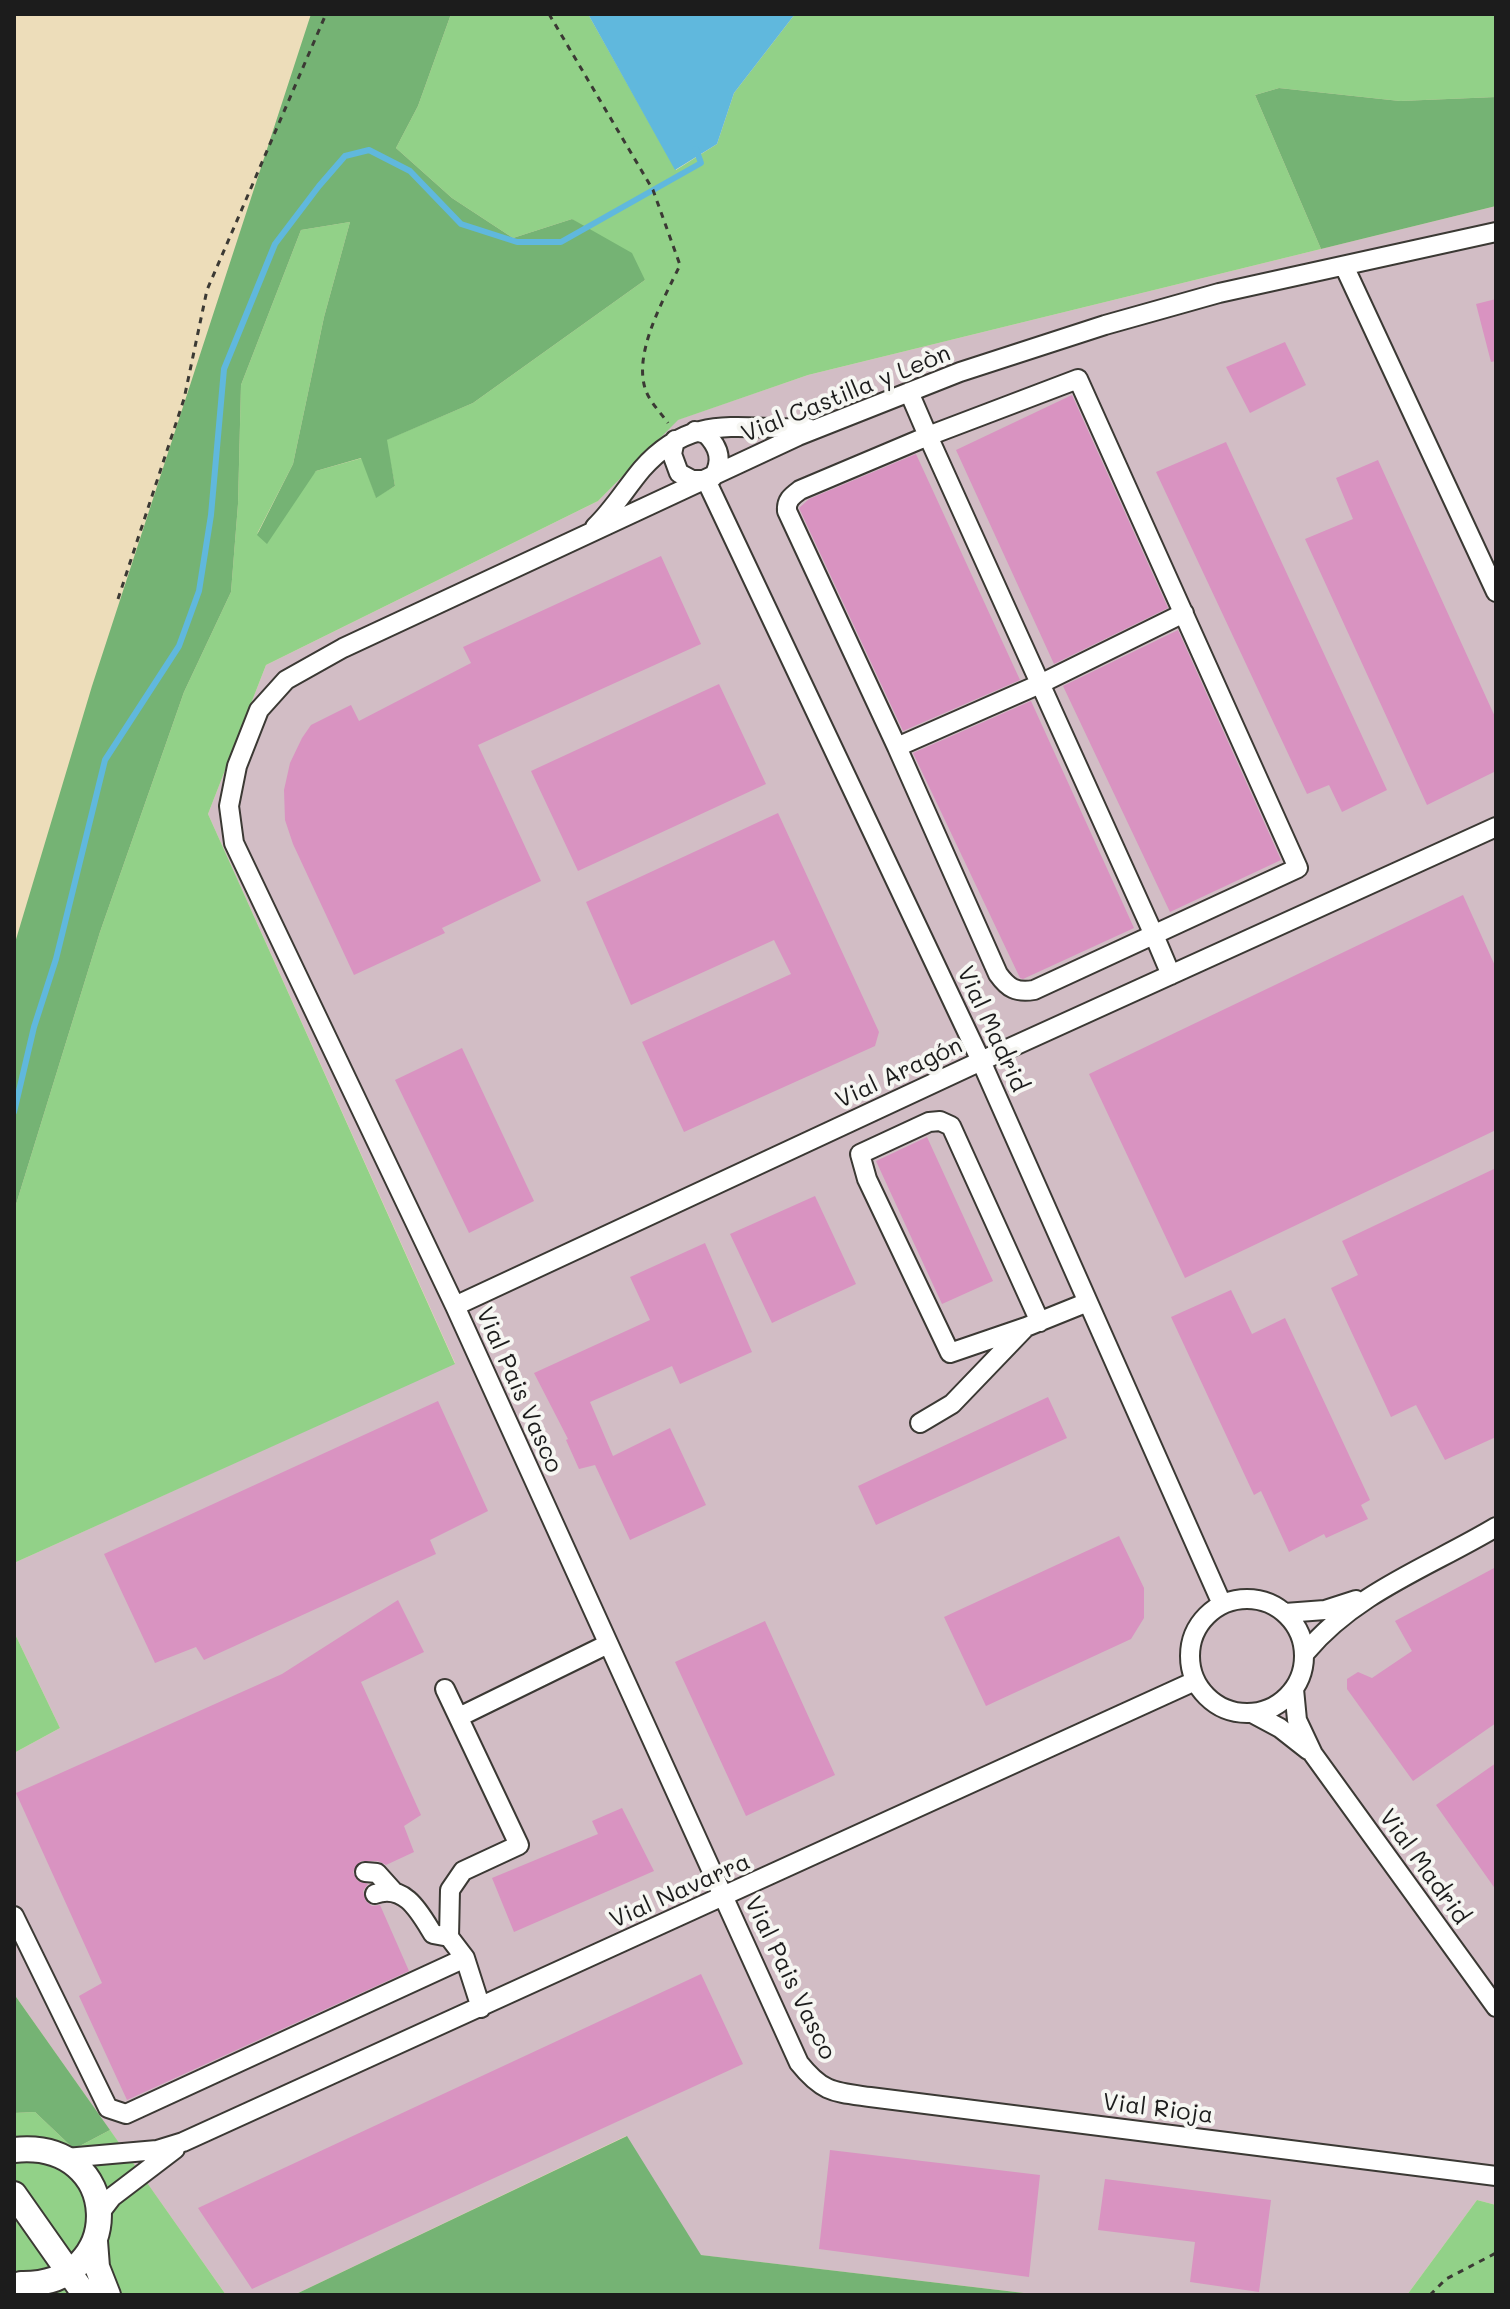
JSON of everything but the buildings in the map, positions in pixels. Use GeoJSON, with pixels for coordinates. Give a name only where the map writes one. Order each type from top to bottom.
{"type":"FeatureCollection","features":[{"type":"Feature","properties":{"kind":"main road"},"geometry":{"type":"LineString","coordinates":[[14,2134],[25,2149],[52,2151],[66,2158],[80,2168],[90,2182],[99,2214],[95,2241],[97,2267],[108,2295]]}},
{"type":"Feature","properties":{"kind":"main road"},"geometry":{"type":"LineString","coordinates":[[14,2194],[85,2295]]}},
{"type":"Feature","properties":{"kind":"main road"},"geometry":{"type":"LineString","coordinates":[[18,2283],[38,2284],[69,2273],[84,2259],[95,2241]]}},
{"type":"Feature","properties":{"kind":"main road"},"geometry":{"type":"LineString","coordinates":[[18,2283],[46,2295]]}},
{"type":"Feature","properties":{"kind":"street","name":"Vial Castilla y Leòn"},"geometry":{"type":"LineString","coordinates":[[259,710],[286,680],[343,648],[819,428],[960,372],[1105,325],[1219,293],[1345,268],[1496,232]]}},
{"type":"Feature","properties":{"kind":"street"},"geometry":{"type":"LineString","coordinates":[[1345,268],[1496,592]]}},
{"type":"Feature","properties":{"kind":"street"},"geometry":{"type":"LineString","coordinates":[[1078,379],[1298,868],[1034,990],[1020,992],[1007,986],[998,974],[786,504],[800,490],[928,436],[1078,379]]}},
{"type":"Feature","properties":{"kind":"street"},"geometry":{"type":"LineString","coordinates":[[909,392],[1171,975]]}},
{"type":"Feature","properties":{"kind":"street"},"geometry":{"type":"LineString","coordinates":[[587,535],[604,519],[643,468],[681,436],[723,428],[819,428]]}},
{"type":"Feature","properties":{"kind":"street"},"geometry":{"type":"LineString","coordinates":[[706,434],[718,453],[720,465],[710,478],[692,480],[679,473],[672,454],[681,436],[706,434]]}},
{"type":"Feature","properties":{"kind":"street","name":"Vial Madrid"},"geometry":{"type":"LineString","coordinates":[[710,478],[981,1061],[1222,1604]]}},
{"type":"Feature","properties":{"kind":"street"},"geometry":{"type":"LineString","coordinates":[[897,747],[1040,684],[1184,613]]}},
{"type":"Feature","properties":{"kind":"street","name":"Vial Pais Vasco"},"geometry":{"type":"LineString","coordinates":[[259,710],[237,766],[229,806],[234,843],[455,1306],[799,2063],[815,2084]]}},
{"type":"Feature","properties":{"kind":"street","name":"Vial Aragón"},"geometry":{"type":"LineString","coordinates":[[455,1306],[981,1061],[1496,827]]}},
{"type":"Feature","properties":{"kind":"street"},"geometry":{"type":"LineString","coordinates":[[1033,1324],[951,1126],[940,1121],[929,1122],[860,1154],[867,1179],[950,1353],[1033,1324],[1088,1302]]}},
{"type":"Feature","properties":{"kind":"street"},"geometry":{"type":"LineString","coordinates":[[920,1423],[952,1404],[1033,1324]]}},
{"type":"Feature","properties":{"kind":"street"},"geometry":{"type":"LineString","coordinates":[[1306,1652],[1323,1631],[1367,1597],[1496,1527]]}},
{"type":"Feature","properties":{"kind":"street"},"geometry":{"type":"LineString","coordinates":[[1285,1613],[1325,1610],[1367,1597]]}},
{"type":"Feature","properties":{"kind":"street"},"geometry":{"type":"LineString","coordinates":[[1244,1598],[1266,1602],[1285,1613],[1298,1628],[1306,1652],[1303,1670],[1294,1689],[1281,1703],[1263,1712],[1243,1714],[1223,1709],[1207,1697],[1195,1681],[1189,1659],[1193,1637],[1204,1617],[1222,1604],[1244,1598]]}},
{"type":"Feature","properties":{"kind":"street"},"geometry":{"type":"LineString","coordinates":[[459,1717],[608,1644]]}},
{"type":"Feature","properties":{"kind":"street","name":"Vial Navarra"},"geometry":{"type":"LineString","coordinates":[[66,2158],[157,2150],[183,2142],[1195,1681]]}},
{"type":"Feature","properties":{"kind":"street"},"geometry":{"type":"LineString","coordinates":[[445,1689],[519,1845],[463,1871],[450,1890],[449,1937],[465,1958],[481,2008]]}},
{"type":"Feature","properties":{"kind":"street","name":"Vial Madrid"},"geometry":{"type":"LineString","coordinates":[[1294,1689],[1297,1720],[1313,1754],[1496,2007]]}},
{"type":"Feature","properties":{"kind":"street","name":"Vial Madrid"},"geometry":{"type":"LineString","coordinates":[[1252,1713],[1280,1728],[1313,1754]]}},
{"type":"Feature","properties":{"kind":"street"},"geometry":{"type":"LineString","coordinates":[[365,1872],[377,1873],[395,1893]]}},
{"type":"Feature","properties":{"kind":"street"},"geometry":{"type":"LineString","coordinates":[[375,1894],[386,1890],[410,1901],[433,1934],[449,1937]]}},
{"type":"Feature","properties":{"kind":"street"},"geometry":{"type":"LineString","coordinates":[[14,1916],[108,2108],[126,2114],[465,1958]]}},
{"type":"Feature","properties":{"kind":"street","name":"Vial Rioja"},"geometry":{"type":"LineString","coordinates":[[815,2084],[841,2093],[870,2097],[1496,2176]]}},
{"type":"Feature","properties":{"kind":"street","name":"Vial Navarra"},"geometry":{"type":"LineString","coordinates":[[99,2214],[112,2197],[183,2142]]}},
{"type":"Feature","properties":{"kind":"path"},"geometry":{"type":"LineString","coordinates":[[118,599],[184,399],[207,290],[326,14]]}},
{"type":"Feature","properties":{"kind":"path"},"geometry":{"type":"LineString","coordinates":[[549,14],[651,187],[680,265],[658,312],[642,363],[646,391],[681,436]]}},
{"type":"Feature","properties":{"kind":"path"},"geometry":{"type":"LineString","coordinates":[[1430,2295],[1446,2279],[1496,2253]]}},
{"type":"Feature","properties":{"kind":"shaded area"},"geometry":{"type":"Polygon","coordinates":[[[1496,206],[1496,2205],[1477,2200],[1407,2295],[1041,2295],[700,2255],[626,2136],[294,2295],[226,2295],[14,1994],[14,1753],[60,1728],[14,1632],[14,1563],[455,1363],[208,814],[266,665],[598,501],[677,420],[808,375],[1496,206]]]}},
{"type":"Feature","properties":{"kind":"green space"},"geometry":{"type":"Polygon","coordinates":[[[311,14],[451,14],[418,106],[396,148],[452,198],[513,238],[572,219],[632,253],[645,280],[473,403],[387,440],[395,486],[376,498],[361,458],[316,471],[267,544],[257,535],[293,464],[324,317],[350,222],[301,230],[241,385],[238,504],[231,592],[184,692],[100,932],[14,1211],[14,946],[92,686],[311,14]]]}},
{"type":"Feature","properties":{"kind":"green space"},"geometry":{"type":"Polygon","coordinates":[[[451,14],[588,14],[676,170],[717,144],[734,93],[795,14],[1496,14],[1496,97],[1400,101],[1279,88],[1255,95],[1321,249],[808,375],[678,420],[598,501],[266,665],[208,814],[455,1364],[14,1563],[14,1211],[100,932],[184,692],[231,592],[238,504],[241,385],[301,230],[350,222],[324,317],[293,464],[257,534],[316,471],[362,458],[376,497],[395,486],[386,440],[473,403],[645,280],[572,219],[513,238],[452,198],[396,148],[418,106],[451,14]]]}},
{"type":"Feature","properties":{"kind":"green space"},"geometry":{"type":"Polygon","coordinates":[[[1279,88],[1400,101],[1496,97],[1496,206],[1321,249],[1255,95],[1279,88]]]}},
{"type":"Feature","properties":{"kind":"green space"},"geometry":{"type":"Polygon","coordinates":[[[14,1632],[60,1728],[14,1753],[14,1632]]]}},
{"type":"Feature","properties":{"kind":"green space"},"geometry":{"type":"Polygon","coordinates":[[[14,1994],[110,2130],[74,2149],[35,2112],[14,2113],[14,1994]]]}},
{"type":"Feature","properties":{"kind":"green space"},"geometry":{"type":"Polygon","coordinates":[[[35,2112],[74,2149],[110,2130],[226,2295],[14,2295],[14,2113],[35,2112]]]}},
{"type":"Feature","properties":{"kind":"green space"},"geometry":{"type":"Polygon","coordinates":[[[627,2136],[701,2255],[1041,2295],[294,2295],[627,2136]]]}},
{"type":"Feature","properties":{"kind":"green space"},"geometry":{"type":"Polygon","coordinates":[[[1477,2200],[1496,2205],[1496,2295],[1407,2295],[1477,2200]]]}},
{"type":"Feature","properties":{"kind":"water"},"geometry":{"type":"Polygon","coordinates":[[[588,14],[795,14],[734,93],[717,144],[675,170],[588,14]]]}},
{"type":"Feature","properties":{"kind":"waterway"},"geometry":{"type":"LineString","coordinates":[[14,1112],[105,760],[179,646],[199,591],[211,515],[224,369],[275,244],[345,156],[369,150],[410,171],[461,224],[517,242],[561,242],[701,163],[696,149]]}}]}
